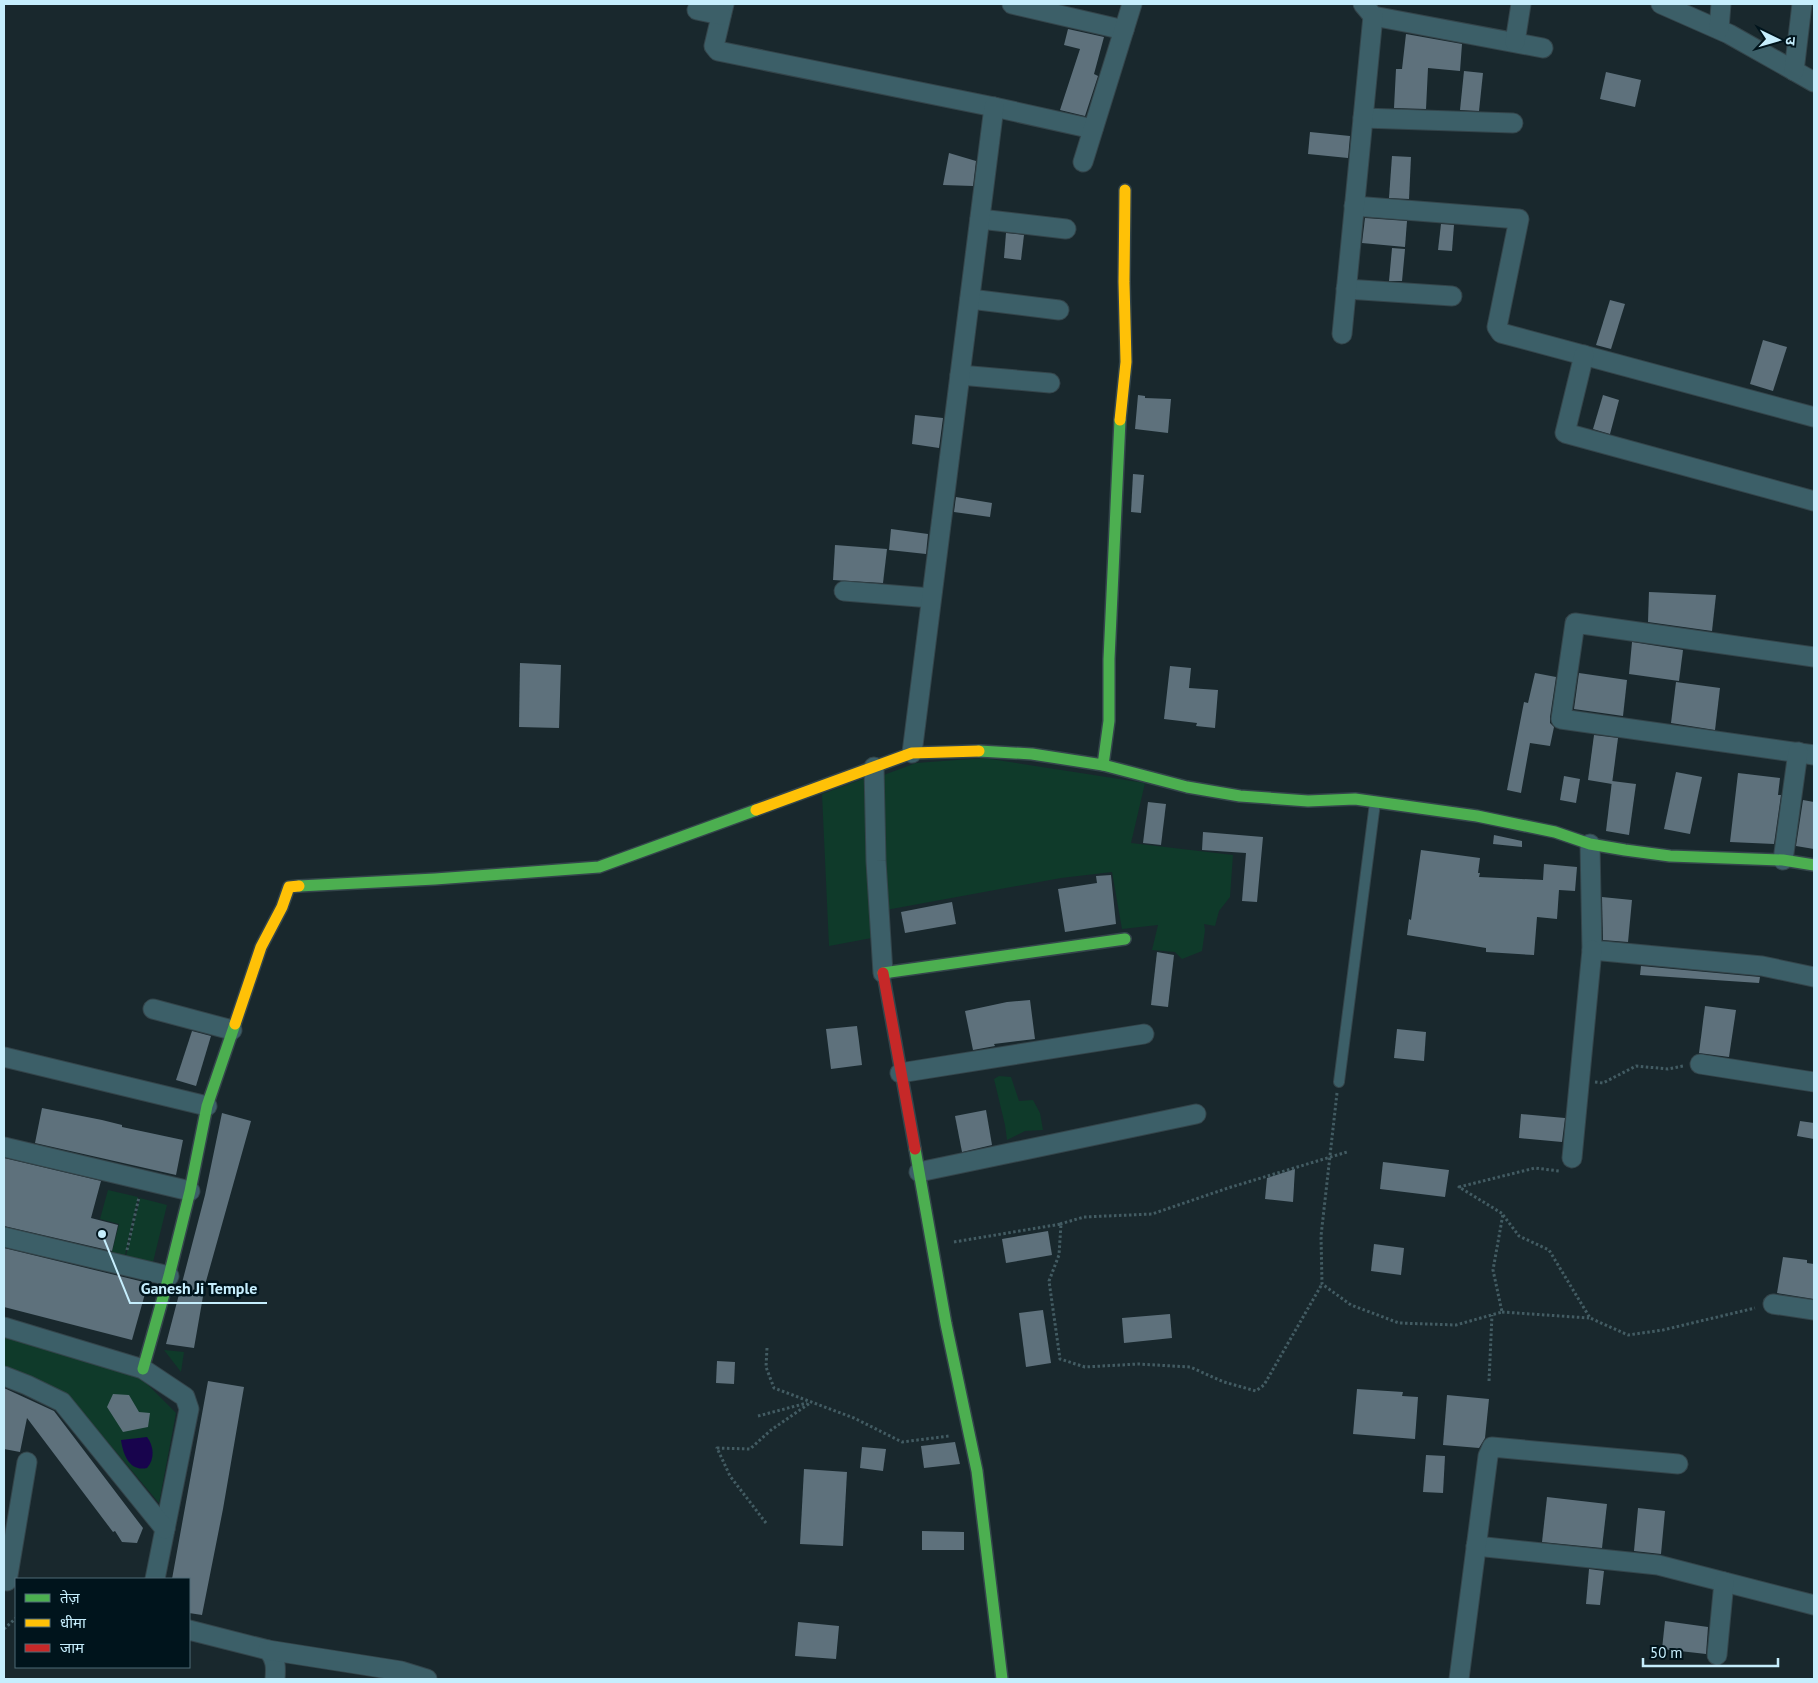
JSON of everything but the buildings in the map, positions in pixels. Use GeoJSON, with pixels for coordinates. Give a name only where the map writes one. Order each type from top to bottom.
{"type":"FeatureCollection","features":[{"type":"Feature","properties":{"kind":"street"},"geometry":{"type":"LineString","coordinates":[[1012,4],[1124,30]]}},
{"type":"Feature","properties":{"kind":"street"},"geometry":{"type":"LineString","coordinates":[[1083,162],[1132,4]]}},
{"type":"Feature","properties":{"kind":"street"},"geometry":{"type":"LineString","coordinates":[[1515,42],[1521,4]]}},
{"type":"Feature","properties":{"kind":"street"},"geometry":{"type":"LineString","coordinates":[[1661,4],[1719,29],[1814,82]]}},
{"type":"Feature","properties":{"kind":"street"},"geometry":{"type":"LineString","coordinates":[[1719,29],[1721,4]]}},
{"type":"Feature","properties":{"kind":"street"},"geometry":{"type":"LineString","coordinates":[[1794,71],[1802,4]]}},
{"type":"Feature","properties":{"kind":"street"},"geometry":{"type":"LineString","coordinates":[[697,10],[723,9],[714,46],[718,51],[1093,129]]}},
{"type":"Feature","properties":{"kind":"street"},"geometry":{"type":"LineString","coordinates":[[1342,334],[1363,118],[1368,10],[1543,48]]}},
{"type":"Feature","properties":{"kind":"street"},"geometry":{"type":"LineString","coordinates":[[912,753],[994,107]]}},
{"type":"Feature","properties":{"kind":"street"},"geometry":{"type":"LineString","coordinates":[[1363,118],[1513,123]]}},
{"type":"Feature","properties":{"kind":"street"},"geometry":{"type":"LineString","coordinates":[[1104,765],[1109,721],[1109,659],[1120,424],[1126,362],[1124,282],[1125,190]]}},
{"type":"Feature","properties":{"kind":"street"},"geometry":{"type":"LineString","coordinates":[[1354,206],[1518,219],[1497,326],[1501,333],[1814,418]]}},
{"type":"Feature","properties":{"kind":"street"},"geometry":{"type":"LineString","coordinates":[[980,219],[1066,229]]}},
{"type":"Feature","properties":{"kind":"street"},"geometry":{"type":"LineString","coordinates":[[1346,289],[1452,296]]}},
{"type":"Feature","properties":{"kind":"street"},"geometry":{"type":"LineString","coordinates":[[970,299],[1059,310]]}},
{"type":"Feature","properties":{"kind":"street"},"geometry":{"type":"LineString","coordinates":[[1584,355],[1565,433],[1814,501]]}},
{"type":"Feature","properties":{"kind":"street"},"geometry":{"type":"LineString","coordinates":[[960,375],[1050,383]]}},
{"type":"Feature","properties":{"kind":"street"},"geometry":{"type":"LineString","coordinates":[[844,591],[932,598]]}},
{"type":"Feature","properties":{"kind":"street"},"geometry":{"type":"LineString","coordinates":[[1783,860],[1806,754],[1561,719],[1575,623],[1814,657]]}},
{"type":"Feature","properties":{"kind":"street"},"geometry":{"type":"LineString","coordinates":[[143,1369],[190,1192],[207,1106],[261,946],[282,907],[289,887],[599,867],[912,753],[979,751],[1014,753],[1104,765],[1187,787],[1240,796],[1308,801],[1355,799],[1477,816],[1555,832],[1590,844],[1670,856],[1783,860],[1814,865]]}},
{"type":"Feature","properties":{"kind":"street"},"geometry":{"type":"LineString","coordinates":[[874,767],[876,861],[883,973],[946,1324],[977,1471],[1002,1679]]}},
{"type":"Feature","properties":{"kind":"street"},"geometry":{"type":"LineString","coordinates":[[1572,1158],[1592,950],[1590,844]]}},
{"type":"Feature","properties":{"kind":"street"},"geometry":{"type":"LineString","coordinates":[[883,973],[1125,939]]}},
{"type":"Feature","properties":{"kind":"street"},"geometry":{"type":"LineString","coordinates":[[1592,950],[1762,966],[1814,977]]}},
{"type":"Feature","properties":{"kind":"street"},"geometry":{"type":"LineString","coordinates":[[153,1009],[232,1030]]}},
{"type":"Feature","properties":{"kind":"street"},"geometry":{"type":"LineString","coordinates":[[900,1073],[1144,1034]]}},
{"type":"Feature","properties":{"kind":"street"},"geometry":{"type":"LineString","coordinates":[[4,1057],[207,1106]]}},
{"type":"Feature","properties":{"kind":"street"},"geometry":{"type":"LineString","coordinates":[[1700,1064],[1814,1082]]}},
{"type":"Feature","properties":{"kind":"street"},"geometry":{"type":"LineString","coordinates":[[919,1172],[1196,1114]]}},
{"type":"Feature","properties":{"kind":"street"},"geometry":{"type":"LineString","coordinates":[[4,1147],[190,1192]]}},
{"type":"Feature","properties":{"kind":"street"},"geometry":{"type":"LineString","coordinates":[[4,1237],[169,1276]]}},
{"type":"Feature","properties":{"kind":"street"},"geometry":{"type":"LineString","coordinates":[[1773,1304],[1814,1310]]}},
{"type":"Feature","properties":{"kind":"street"},"geometry":{"type":"LineString","coordinates":[[4,1327],[143,1369],[185,1397],[189,1410],[155,1578]]}},
{"type":"Feature","properties":{"kind":"street"},"geometry":{"type":"LineString","coordinates":[[4,1376],[62,1402],[165,1529]]}},
{"type":"Feature","properties":{"kind":"street"},"geometry":{"type":"LineString","coordinates":[[1459,1679],[1488,1456],[1492,1447],[1678,1464]]}},
{"type":"Feature","properties":{"kind":"street"},"geometry":{"type":"LineString","coordinates":[[9,1587],[27,1462]]}},
{"type":"Feature","properties":{"kind":"street"},"geometry":{"type":"LineString","coordinates":[[1476,1546],[1658,1565],[1814,1605]]}},
{"type":"Feature","properties":{"kind":"street"},"geometry":{"type":"LineString","coordinates":[[1717,1655],[1724,1582]]}},
{"type":"Feature","properties":{"kind":"street"},"geometry":{"type":"LineString","coordinates":[[190,1630],[268,1650],[401,1671],[427,1679]]}},
{"type":"Feature","properties":{"kind":"street"},"geometry":{"type":"LineString","coordinates":[[268,1650],[275,1659],[275,1679]]}},
{"type":"Feature","properties":{"kind":"lane"},"geometry":{"type":"LineString","coordinates":[[1339,1082],[1375,802]]}},
{"type":"Feature","properties":{"kind":"path"},"geometry":{"type":"LineString","coordinates":[[1579,1080],[1603,1083],[1636,1066],[1668,1068],[1700,1064]]}},
{"type":"Feature","properties":{"kind":"path"},"geometry":{"type":"LineString","coordinates":[[1059,1224],[1061,1224],[1059,1255],[1049,1281],[1060,1358],[1085,1366],[1138,1364],[1190,1367],[1224,1382],[1256,1391],[1264,1385],[1322,1284],[1321,1236],[1339,1082]]}},
{"type":"Feature","properties":{"kind":"path"},"geometry":{"type":"LineString","coordinates":[[932,1246],[1059,1224],[1084,1217],[1152,1214],[1228,1188],[1347,1152]]}},
{"type":"Feature","properties":{"kind":"path"},"geometry":{"type":"LineString","coordinates":[[1572,1158],[1570,1172],[1535,1168],[1458,1187],[1503,1214],[1519,1236],[1549,1250],[1590,1318]]}},
{"type":"Feature","properties":{"kind":"path"},"geometry":{"type":"LineString","coordinates":[[125,1256],[139,1197],[132,1195]]}},
{"type":"Feature","properties":{"kind":"path"},"geometry":{"type":"LineString","coordinates":[[1502,1312],[1493,1270],[1503,1214]]}},
{"type":"Feature","properties":{"kind":"path"},"geometry":{"type":"LineString","coordinates":[[1322,1284],[1351,1305],[1399,1323],[1456,1325],[1502,1312],[1590,1318],[1628,1335],[1663,1330],[1773,1304]]}},
{"type":"Feature","properties":{"kind":"path"},"geometry":{"type":"LineString","coordinates":[[1489,1381],[1492,1315]]}},
{"type":"Feature","properties":{"kind":"path"},"geometry":{"type":"LineString","coordinates":[[767,1348],[766,1367],[774,1388],[854,1418],[902,1442],[969,1434]]}},
{"type":"Feature","properties":{"kind":"path"},"geometry":{"type":"LineString","coordinates":[[758,1416],[810,1402]]}},
{"type":"Feature","properties":{"kind":"path"},"geometry":{"type":"LineString","coordinates":[[766,1524],[730,1476],[717,1448],[750,1448],[771,1430],[810,1402]]}},
{"type":"Feature","properties":{"kind":"path"},"geometry":{"type":"LineString","coordinates":[[4,1629],[15,1619]]}},
{"type":"Feature","properties":{"kind":"green space"},"geometry":{"type":"Polygon","coordinates":[[[984,758],[1145,783],[1131,843],[1233,855],[1230,897],[1219,911],[1215,926],[1204,924],[1202,951],[1182,959],[1175,952],[1152,950],[1158,925],[1122,929],[1112,872],[1061,878],[886,910],[881,776],[916,763],[984,758]]]}},
{"type":"Feature","properties":{"kind":"green space"},"geometry":{"type":"Polygon","coordinates":[[[868,777],[877,937],[829,946],[822,794],[868,777]]]}},
{"type":"Feature","properties":{"kind":"green space"},"geometry":{"type":"Polygon","coordinates":[[[999,1076],[1011,1077],[1019,1101],[1033,1100],[1040,1113],[1043,1130],[1025,1131],[1007,1140],[994,1079],[999,1076]]]}},
{"type":"Feature","properties":{"kind":"green space"},"geometry":{"type":"Polygon","coordinates":[[[108,1190],[138,1197],[125,1255],[112,1252],[119,1224],[100,1219],[108,1190]]]}},
{"type":"Feature","properties":{"kind":"green space"},"geometry":{"type":"Polygon","coordinates":[[[140,1198],[167,1205],[153,1262],[126,1256],[140,1198]]]}},
{"type":"Feature","properties":{"kind":"green space"},"geometry":{"type":"Polygon","coordinates":[[[4,1337],[136,1373],[176,1413],[159,1503],[68,1395],[4,1368],[4,1337]]]}},
{"type":"Feature","properties":{"kind":"green space"},"geometry":{"type":"Polygon","coordinates":[[[164,1350],[184,1352],[181,1372],[164,1350]]]}},
{"type":"Feature","properties":{"kind":"shaded area"},"geometry":{"type":"Polygon","coordinates":[[[147,1437],[152,1448],[152,1457],[147,1468],[141,1469],[131,1465],[128,1461],[123,1451],[121,1440],[147,1437]]]}},
{"type":"Feature","properties":{"kind":"traffic: fast"},"geometry":{"type":"LineString","coordinates":[[979,751],[1032,754],[1103,765],[1109,721],[1109,659],[1120,420]]}},
{"type":"Feature","properties":{"kind":"traffic: fast"},"geometry":{"type":"LineString","coordinates":[[1103,765],[1187,787],[1240,796],[1308,801],[1355,799],[1477,816],[1555,832],[1590,844],[1625,850],[1670,856],[1783,860],[1814,865]]}},
{"type":"Feature","properties":{"kind":"traffic: fast"},"geometry":{"type":"LineString","coordinates":[[299,886],[435,879],[599,867],[756,810]]}},
{"type":"Feature","properties":{"kind":"traffic: fast"},"geometry":{"type":"LineString","coordinates":[[883,973],[1125,939]]}},
{"type":"Feature","properties":{"kind":"traffic: fast"},"geometry":{"type":"LineString","coordinates":[[143,1369],[190,1191],[207,1106],[235,1024]]}},
{"type":"Feature","properties":{"kind":"traffic: fast"},"geometry":{"type":"LineString","coordinates":[[915,1149],[946,1324],[977,1471],[1002,1679]]}},
{"type":"Feature","properties":{"kind":"traffic: slow"},"geometry":{"type":"LineString","coordinates":[[1120,420],[1126,362],[1124,282],[1125,190]]}},
{"type":"Feature","properties":{"kind":"traffic: slow"},"geometry":{"type":"LineString","coordinates":[[756,810],[912,753],[979,751]]}},
{"type":"Feature","properties":{"kind":"traffic: slow"},"geometry":{"type":"LineString","coordinates":[[235,1024],[261,947],[282,907],[289,887],[299,886]]}},
{"type":"Feature","properties":{"kind":"traffic: jam"},"geometry":{"type":"LineString","coordinates":[[883,973],[915,1149]]}},
{"type":"Feature","properties":{"kind":"place","name":"Ganesh Ji Temple"},"geometry":{"type":"Point","coordinates":[102,1234]}}]}
